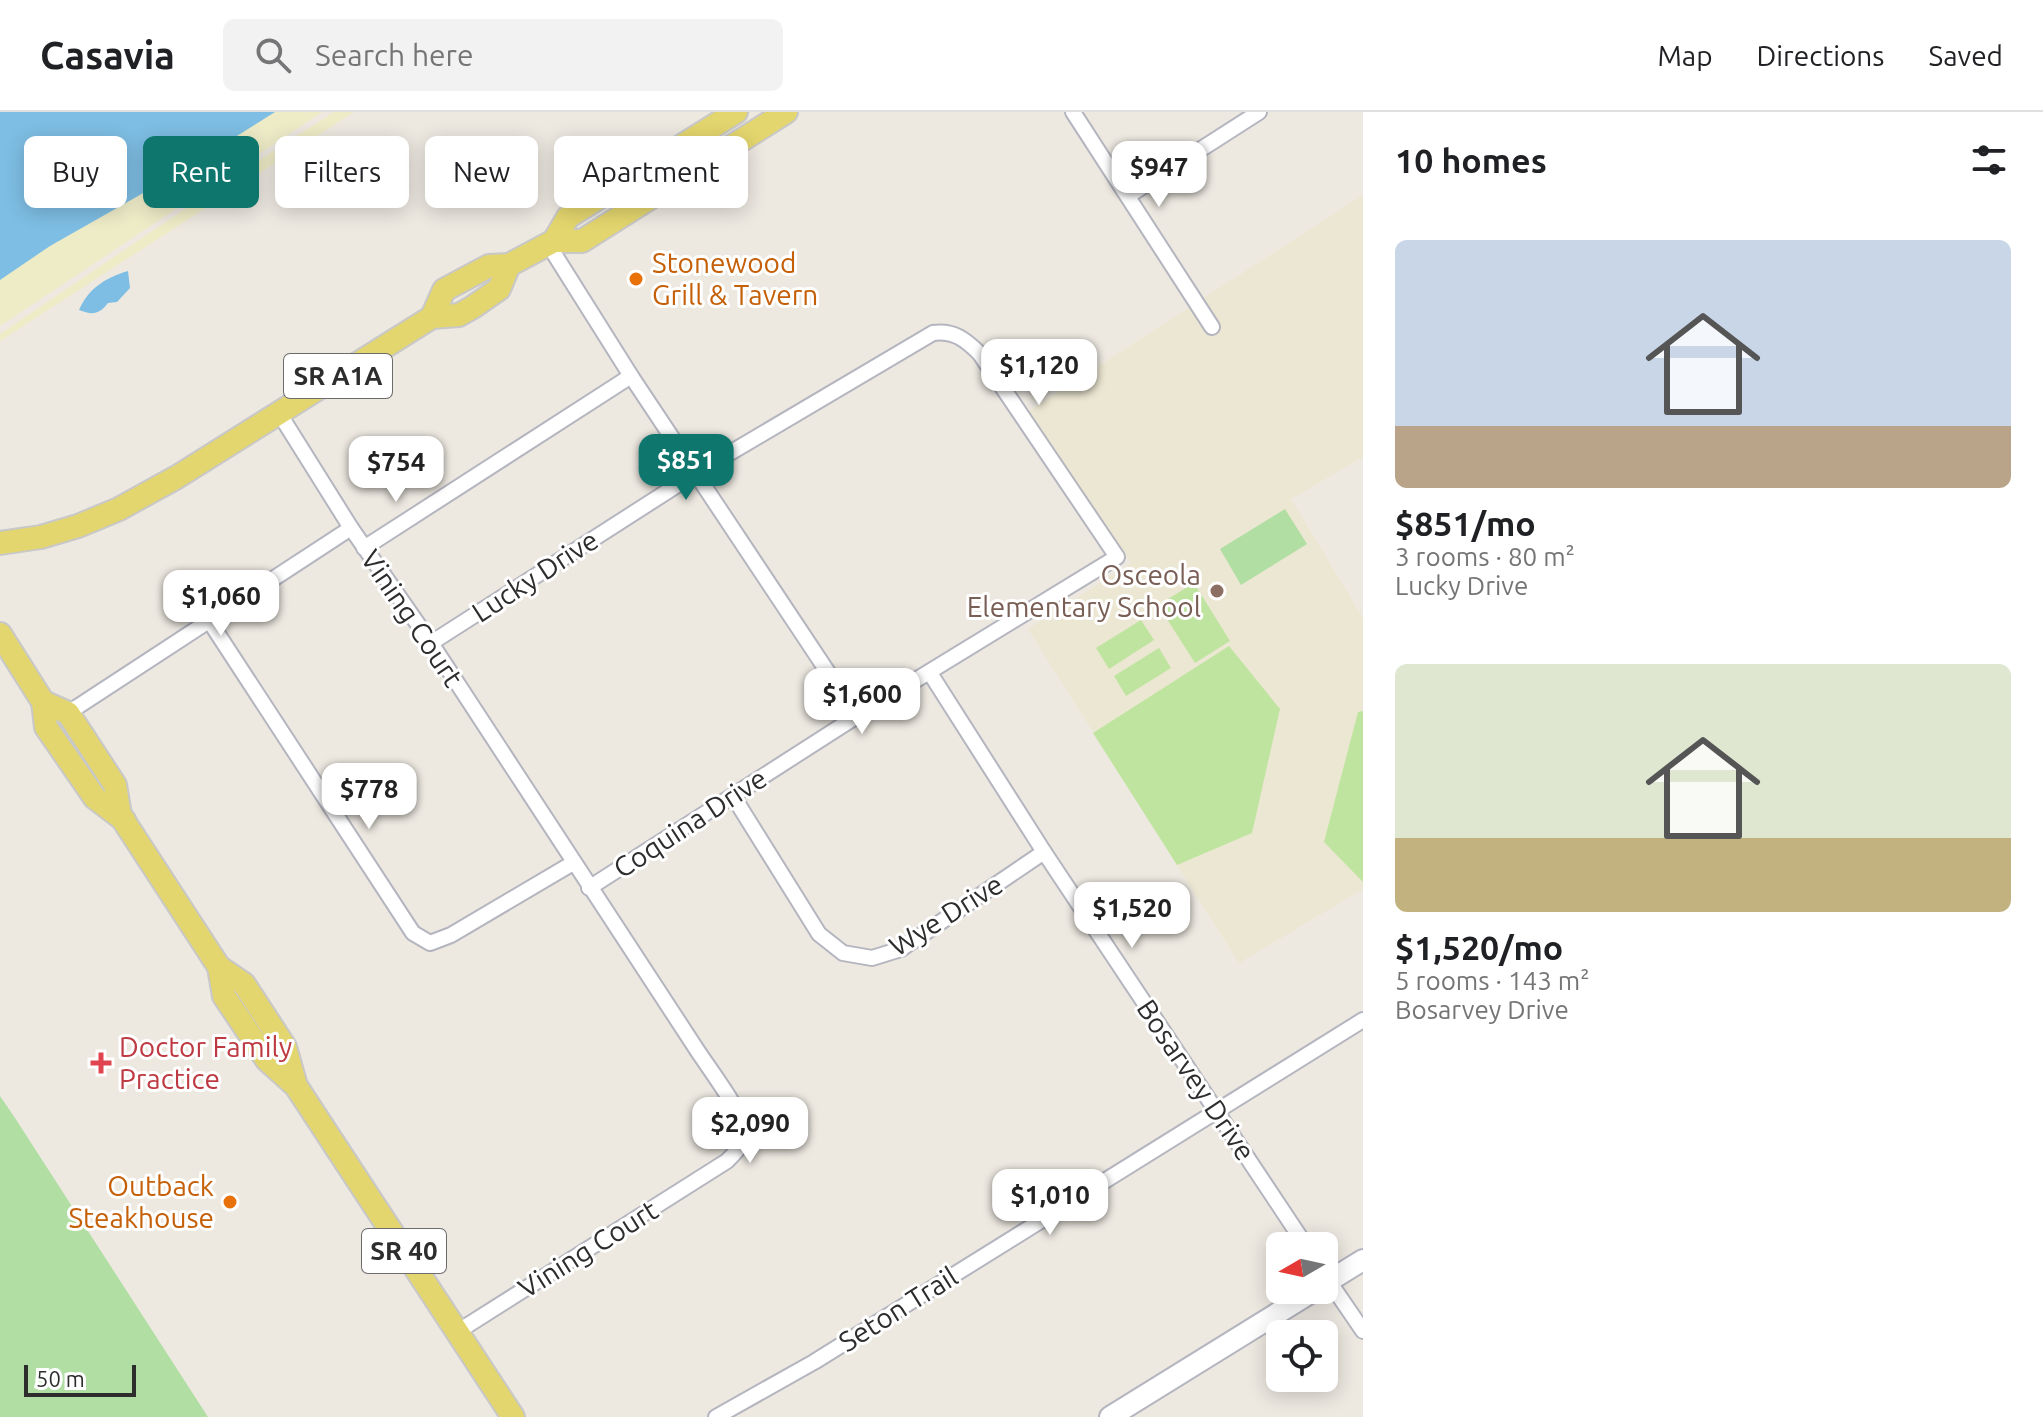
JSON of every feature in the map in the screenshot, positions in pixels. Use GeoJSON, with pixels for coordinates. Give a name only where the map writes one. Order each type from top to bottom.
{"type":"FeatureCollection","features":[{"type":"Feature","properties":{"kind":"main road","name":"SR A1A"},"geometry":{"type":"LineString","coordinates":[[551,243],[568,217],[736,112]]}},
{"type":"Feature","properties":{"kind":"main road","name":"SR A1A"},"geometry":{"type":"LineString","coordinates":[[0,543],[41,537],[119,509],[177,477],[432,317],[459,315],[473,307],[499,289],[509,265],[551,243],[582,241],[786,112]]}},
{"type":"Feature","properties":{"kind":"main road","name":"SR 40"},"geometry":{"type":"LineString","coordinates":[[0,634],[43,702],[46,727],[54,739],[95,798],[124,820]]}},
{"type":"Feature","properties":{"kind":"main road"},"geometry":{"type":"LineString","coordinates":[[43,702],[68,713]]}},
{"type":"Feature","properties":{"kind":"main road","name":"SR 40"},"geometry":{"type":"LineString","coordinates":[[68,713],[115,785],[120,815],[219,967],[244,984],[277,1034],[285,1047],[296,1086],[513,1417]]}},
{"type":"Feature","properties":{"kind":"street"},"geometry":{"type":"LineString","coordinates":[[1073,112],[1212,327]]}},
{"type":"Feature","properties":{"kind":"street"},"geometry":{"type":"LineString","coordinates":[[1128,196],[1259,112]]}},
{"type":"Feature","properties":{"kind":"street"},"geometry":{"type":"LineString","coordinates":[[551,243],[631,376],[857,716]]}},
{"type":"Feature","properties":{"kind":"street","name":"Lucky Drive"},"geometry":{"type":"LineString","coordinates":[[431,643],[696,473],[927,337],[944,331],[964,338],[980,354],[1117,557]]}},
{"type":"Feature","properties":{"kind":"street"},"geometry":{"type":"LineString","coordinates":[[364,548],[631,376]]}},
{"type":"Feature","properties":{"kind":"street","name":"Vining Court"},"geometry":{"type":"LineString","coordinates":[[279,413],[364,548],[431,643],[737,1112],[744,1128],[741,1148],[727,1161],[457,1332]]}},
{"type":"Feature","properties":{"kind":"street"},"geometry":{"type":"LineString","coordinates":[[68,713],[351,528]]}},
{"type":"Feature","properties":{"kind":"street","name":"Coquina Drive"},"geometry":{"type":"LineString","coordinates":[[589,888],[857,716],[1117,557]]}},
{"type":"Feature","properties":{"kind":"street"},"geometry":{"type":"LineString","coordinates":[[210,622],[413,933],[430,943],[451,935],[573,863]]}},
{"type":"Feature","properties":{"kind":"street","name":"Bosarvey Drive"},"geometry":{"type":"LineString","coordinates":[[930,673],[1044,852],[1297,1232]]}},
{"type":"Feature","properties":{"kind":"street","name":"Wye Drive"},"geometry":{"type":"LineString","coordinates":[[733,796],[819,934],[843,953],[872,958],[901,949],[1044,852]]}},
{"type":"Feature","properties":{"kind":"street","name":"Seton Trail"},"geometry":{"type":"LineString","coordinates":[[716,1417],[814,1362],[1363,1020]]}},
{"type":"Feature","properties":{"kind":"street"},"geometry":{"type":"LineString","coordinates":[[1338,1274],[1363,1260]]}},
{"type":"Feature","properties":{"kind":"street"},"geometry":{"type":"LineString","coordinates":[[1338,1300],[1363,1331]]}},
{"type":"Feature","properties":{"kind":"street"},"geometry":{"type":"LineString","coordinates":[[1110,1417],[1288,1304]]}},
{"type":"Feature","properties":{"kind":"shaded area","name":"Osceola Elementary School"},"geometry":{"type":"Polygon","coordinates":[[[1363,195],[1363,457],[1291,499],[1363,618],[1363,889],[1239,963],[1028,629],[1131,563],[1029,411],[1363,195]]]}},
{"type":"Feature","properties":{"kind":"green space"},"geometry":{"type":"Polygon","coordinates":[[[1285,509],[1307,544],[1241,585],[1220,549],[1285,509]]]}},
{"type":"Feature","properties":{"kind":"green space"},"geometry":{"type":"Polygon","coordinates":[[[1194,583],[1230,641],[1195,663],[1158,605],[1194,583]]]}},
{"type":"Feature","properties":{"kind":"green space"},"geometry":{"type":"Polygon","coordinates":[[[1141,620],[1154,640],[1109,669],[1096,648],[1141,620]]]}},
{"type":"Feature","properties":{"kind":"green space"},"geometry":{"type":"Polygon","coordinates":[[[1229,646],[1280,709],[1252,833],[1177,865],[1093,733],[1229,646]]]}},
{"type":"Feature","properties":{"kind":"green space"},"geometry":{"type":"Polygon","coordinates":[[[1159,648],[1171,668],[1126,696],[1114,676],[1159,648]]]}},
{"type":"Feature","properties":{"kind":"green space"},"geometry":{"type":"Polygon","coordinates":[[[1363,711],[1363,882],[1324,842],[1358,712],[1363,711]]]}},
{"type":"Feature","properties":{"kind":"green space"},"geometry":{"type":"Polygon","coordinates":[[[0,1096],[15,1118],[208,1417],[0,1417],[0,1096]]]}},
{"type":"Feature","properties":{"kind":"sand"},"geometry":{"type":"Polygon","coordinates":[[[168,112],[322,112],[286,136],[275,136],[275,143],[259,154],[259,136],[143,136],[143,208],[178,208],[0,326],[0,221],[24,205],[24,208],[127,208],[127,139],[168,112]]]}},
{"type":"Feature","properties":{"kind":"sand"},"geometry":{"type":"Polygon","coordinates":[[[334,112],[354,112],[317,136],[297,136],[334,112]]]}},
{"type":"Feature","properties":{"kind":"sand"},"geometry":{"type":"Polygon","coordinates":[[[275,150],[275,163],[259,173],[259,160],[275,150]]]}},
{"type":"Feature","properties":{"kind":"sand"},"geometry":{"type":"Polygon","coordinates":[[[186,208],[206,208],[0,341],[0,334],[186,208]]]}},
{"type":"Feature","properties":{"kind":"water"},"geometry":{"type":"Polygon","coordinates":[[[0,112],[275,112],[237,136],[143,136],[143,193],[127,202],[127,136],[24,136],[24,208],[117,208],[50,246],[0,280],[0,112]]]}},
{"type":"Feature","properties":{"kind":"water"},"geometry":{"type":"Polygon","coordinates":[[[128,271],[130,288],[117,302],[108,303],[95,313],[79,310],[99,285],[128,271]]]}},
{"type":"Feature","properties":{"kind":"place","name":"Stonewood Grill & Tavern"},"geometry":{"type":"Point","coordinates":[636,279]}},
{"type":"Feature","properties":{"kind":"place","name":"Osceola Elementary School"},"geometry":{"type":"Point","coordinates":[1217,591]}},
{"type":"Feature","properties":{"kind":"place","name":"Doctor Family Practice"},"geometry":{"type":"Point","coordinates":[101,1063]}},
{"type":"Feature","properties":{"kind":"place","name":"Outback Steakhouse"},"geometry":{"type":"Point","coordinates":[230,1202]}}]}
